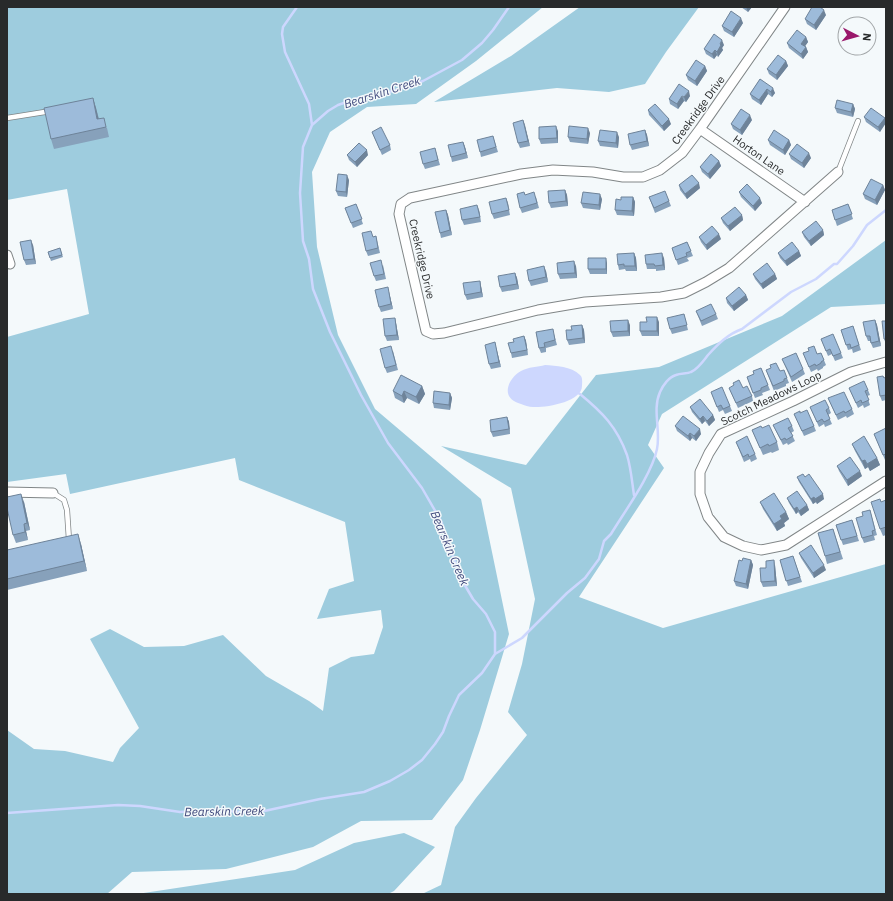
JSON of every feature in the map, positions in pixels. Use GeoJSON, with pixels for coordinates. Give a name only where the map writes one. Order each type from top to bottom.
{"type":"FeatureCollection","features":[{"type":"Feature","properties":{"kind":"street","name":"Creekridge Drive"},"geometry":{"type":"LineString","coordinates":[[785,7],[682,153],[660,170],[642,177],[623,177],[593,172],[553,170],[521,174],[410,198],[401,204],[399,214],[426,331],[433,334],[444,333],[538,310],[585,302],[661,297],[684,293],[729,268],[838,172]]}},
{"type":"Feature","properties":{"kind":"street","name":"Horton Lane"},"geometry":{"type":"LineString","coordinates":[[700,129],[804,202]]}},
{"type":"Feature","properties":{"kind":"street","name":"Scotch Meadows Loop"},"geometry":{"type":"LineString","coordinates":[[886,362],[851,372],[793,401],[721,434],[709,453],[700,472],[700,494],[708,517],[724,537],[743,546],[761,550],[786,545],[886,481]]}},
{"type":"Feature","properties":{"kind":"street"},"geometry":{"type":"LineString","coordinates":[[7,492],[53,493]]}},
{"type":"Feature","properties":{"kind":"lane"},"geometry":{"type":"LineString","coordinates":[[7,118],[59,110]]}},
{"type":"Feature","properties":{"kind":"lane"},"geometry":{"type":"LineString","coordinates":[[838,172],[858,121]]}},
{"type":"Feature","properties":{"kind":"lane"},"geometry":{"type":"LineString","coordinates":[[53,493],[64,500],[67,510],[70,540],[62,542]]}},
{"type":"Feature","properties":{"kind":"shaded area"},"geometry":{"type":"Polygon","coordinates":[[[7,7],[543,7],[476,61],[416,104],[367,107],[330,132],[312,172],[317,247],[338,335],[375,409],[481,499],[509,634],[463,780],[432,820],[361,821],[313,847],[226,869],[132,872],[107,894],[7,894],[7,730],[34,749],[65,751],[113,762],[120,748],[139,728],[90,639],[110,629],[144,647],[184,646],[223,635],[266,676],[323,711],[329,668],[351,657],[374,654],[383,627],[381,610],[317,619],[329,589],[354,581],[345,522],[239,480],[235,458],[70,494],[66,474],[7,482],[7,337],[89,314],[67,189],[7,200],[7,7]]]}},
{"type":"Feature","properties":{"kind":"shaded area"},"geometry":{"type":"Polygon","coordinates":[[[580,7],[699,7],[645,84],[609,92],[557,88],[434,102],[511,56],[580,7]]]}},
{"type":"Feature","properties":{"kind":"shaded area"},"geometry":{"type":"Polygon","coordinates":[[[886,240],[886,304],[831,307],[662,414],[648,445],[664,468],[579,597],[663,628],[886,564],[886,894],[422,894],[441,885],[455,827],[476,798],[527,735],[508,712],[522,664],[535,599],[511,488],[441,446],[526,465],[596,375],[659,367],[782,316],[886,240]]]}},
{"type":"Feature","properties":{"kind":"shaded area"},"geometry":{"type":"Polygon","coordinates":[[[545,365],[563,367],[576,372],[582,379],[580,392],[570,400],[562,403],[539,407],[531,407],[510,398],[508,393],[509,384],[516,375],[521,371],[545,365]]]}},
{"type":"Feature","properties":{"kind":"shaded area"},"geometry":{"type":"Polygon","coordinates":[[[404,833],[435,847],[394,891],[388,894],[137,894],[295,870],[354,843],[404,833]]]}},
{"type":"Feature","properties":{"kind":"building"},"geometry":{"type":"Polygon","coordinates":[[[812,7],[820,7],[824,10],[814,25],[805,19],[812,7]]]}},
{"type":"Feature","properties":{"kind":"building"},"geometry":{"type":"Polygon","coordinates":[[[731,11],[741,18],[732,32],[722,26],[731,11]]]}},
{"type":"Feature","properties":{"kind":"building"},"geometry":{"type":"Polygon","coordinates":[[[797,30],[806,37],[801,44],[806,47],[801,54],[787,43],[797,30]]]}},
{"type":"Feature","properties":{"kind":"building"},"geometry":{"type":"Polygon","coordinates":[[[714,34],[722,40],[717,52],[715,50],[712,54],[704,49],[714,34]]]}},
{"type":"Feature","properties":{"kind":"building"},"geometry":{"type":"Polygon","coordinates":[[[778,55],[786,61],[776,75],[767,69],[778,55]]]}},
{"type":"Feature","properties":{"kind":"building"},"geometry":{"type":"Polygon","coordinates":[[[696,60],[705,66],[695,81],[686,75],[696,60]]]}},
{"type":"Feature","properties":{"kind":"building"},"geometry":{"type":"Polygon","coordinates":[[[760,79],[773,88],[771,92],[767,89],[759,100],[750,94],[760,79]]]}},
{"type":"Feature","properties":{"kind":"building"},"geometry":{"type":"Polygon","coordinates":[[[679,84],[689,91],[684,97],[682,96],[677,104],[669,99],[679,84]]]}},
{"type":"Feature","properties":{"kind":"building"},"geometry":{"type":"Polygon","coordinates":[[[93,98],[97,119],[104,118],[106,127],[51,139],[44,108],[93,98]]]}},
{"type":"Feature","properties":{"kind":"building"},"geometry":{"type":"Polygon","coordinates":[[[837,100],[853,104],[851,112],[835,108],[837,100]]]}},
{"type":"Feature","properties":{"kind":"building"},"geometry":{"type":"Polygon","coordinates":[[[655,104],[669,119],[662,126],[648,110],[655,104]]]}},
{"type":"Feature","properties":{"kind":"building"},"geometry":{"type":"Polygon","coordinates":[[[871,108],[885,118],[878,127],[864,117],[871,108]]]}},
{"type":"Feature","properties":{"kind":"building"},"geometry":{"type":"Polygon","coordinates":[[[741,109],[750,115],[740,130],[731,124],[741,109]]]}},
{"type":"Feature","properties":{"kind":"building"},"geometry":{"type":"Polygon","coordinates":[[[523,120],[528,141],[518,143],[513,123],[523,120]]]}},
{"type":"Feature","properties":{"kind":"building"},"geometry":{"type":"Polygon","coordinates":[[[556,126],[557,138],[539,139],[539,127],[556,126]]]}},
{"type":"Feature","properties":{"kind":"building"},"geometry":{"type":"Polygon","coordinates":[[[569,126],[588,128],[587,139],[568,137],[569,126]]]}},
{"type":"Feature","properties":{"kind":"building"},"geometry":{"type":"Polygon","coordinates":[[[381,127],[390,145],[380,150],[372,132],[381,127]]]}},
{"type":"Feature","properties":{"kind":"building"},"geometry":{"type":"Polygon","coordinates":[[[600,130],[617,132],[616,143],[598,141],[600,130]]]}},
{"type":"Feature","properties":{"kind":"building"},"geometry":{"type":"Polygon","coordinates":[[[645,130],[647,141],[630,145],[628,134],[645,130]]]}},
{"type":"Feature","properties":{"kind":"building"},"geometry":{"type":"Polygon","coordinates":[[[774,130],[789,140],[783,150],[768,140],[774,130]]]}},
{"type":"Feature","properties":{"kind":"building"},"geometry":{"type":"Polygon","coordinates":[[[493,136],[496,147],[480,152],[477,140],[493,136]]]}},
{"type":"Feature","properties":{"kind":"building"},"geometry":{"type":"Polygon","coordinates":[[[463,142],[466,153],[451,157],[448,145],[463,142]]]}},
{"type":"Feature","properties":{"kind":"building"},"geometry":{"type":"Polygon","coordinates":[[[359,143],[367,150],[355,162],[347,155],[359,143]]]}},
{"type":"Feature","properties":{"kind":"building"},"geometry":{"type":"Polygon","coordinates":[[[797,144],[809,153],[802,163],[789,154],[797,144]]]}},
{"type":"Feature","properties":{"kind":"building"},"geometry":{"type":"Polygon","coordinates":[[[435,148],[438,160],[423,164],[420,152],[435,148]]]}},
{"type":"Feature","properties":{"kind":"building"},"geometry":{"type":"Polygon","coordinates":[[[711,154],[719,161],[708,174],[700,167],[711,154]]]}},
{"type":"Feature","properties":{"kind":"building"},"geometry":{"type":"Polygon","coordinates":[[[338,174],[347,175],[346,192],[336,191],[338,174]]]}},
{"type":"Feature","properties":{"kind":"building"},"geometry":{"type":"Polygon","coordinates":[[[692,175],[699,183],[685,194],[679,185],[692,175]]]}},
{"type":"Feature","properties":{"kind":"building"},"geometry":{"type":"Polygon","coordinates":[[[871,179],[883,185],[875,200],[863,194],[871,179]]]}},
{"type":"Feature","properties":{"kind":"building"},"geometry":{"type":"Polygon","coordinates":[[[747,184],[760,198],[753,206],[739,192],[747,184]]]}},
{"type":"Feature","properties":{"kind":"building"},"geometry":{"type":"Polygon","coordinates":[[[565,190],[566,201],[549,203],[548,191],[565,190]]]}},
{"type":"Feature","properties":{"kind":"building"},"geometry":{"type":"Polygon","coordinates":[[[665,191],[669,201],[654,208],[649,197],[665,191]]]}},
{"type":"Feature","properties":{"kind":"building"},"geometry":{"type":"Polygon","coordinates":[[[524,192],[525,195],[534,192],[537,203],[520,208],[517,194],[524,192]]]}},
{"type":"Feature","properties":{"kind":"building"},"geometry":{"type":"Polygon","coordinates":[[[583,192],[600,194],[599,205],[581,203],[583,192]]]}},
{"type":"Feature","properties":{"kind":"building"},"geometry":{"type":"Polygon","coordinates":[[[621,197],[633,197],[632,211],[615,210],[616,199],[621,200],[621,197]]]}},
{"type":"Feature","properties":{"kind":"building"},"geometry":{"type":"Polygon","coordinates":[[[506,198],[509,210],[492,214],[489,202],[506,198]]]}},
{"type":"Feature","properties":{"kind":"building"},"geometry":{"type":"Polygon","coordinates":[[[356,204],[362,219],[351,223],[345,208],[356,204]]]}},
{"type":"Feature","properties":{"kind":"building"},"geometry":{"type":"Polygon","coordinates":[[[848,204],[852,214],[835,220],[832,210],[848,204]]]}},
{"type":"Feature","properties":{"kind":"building"},"geometry":{"type":"Polygon","coordinates":[[[477,205],[480,217],[462,220],[460,209],[477,205]]]}},
{"type":"Feature","properties":{"kind":"building"},"geometry":{"type":"Polygon","coordinates":[[[735,207],[742,215],[728,226],[721,218],[735,207]]]}},
{"type":"Feature","properties":{"kind":"building"},"geometry":{"type":"Polygon","coordinates":[[[446,210],[450,230],[440,233],[435,212],[446,210]]]}},
{"type":"Feature","properties":{"kind":"building"},"geometry":{"type":"Polygon","coordinates":[[[816,221],[823,230],[809,241],[802,232],[816,221]]]}},
{"type":"Feature","properties":{"kind":"building"},"geometry":{"type":"Polygon","coordinates":[[[712,226],[719,234],[706,245],[699,237],[712,226]]]}},
{"type":"Feature","properties":{"kind":"building"},"geometry":{"type":"Polygon","coordinates":[[[371,231],[373,237],[376,236],[378,248],[366,251],[362,233],[371,231]]]}},
{"type":"Feature","properties":{"kind":"building"},"geometry":{"type":"Polygon","coordinates":[[[31,240],[34,259],[24,260],[20,242],[31,240]]]}},
{"type":"Feature","properties":{"kind":"building"},"geometry":{"type":"Polygon","coordinates":[[[687,242],[691,251],[686,253],[687,256],[676,260],[672,248],[687,242]]]}},
{"type":"Feature","properties":{"kind":"building"},"geometry":{"type":"Polygon","coordinates":[[[792,242],[799,251],[785,261],[778,253],[792,242]]]}},
{"type":"Feature","properties":{"kind":"building"},"geometry":{"type":"Polygon","coordinates":[[[60,248],[62,255],[50,258],[48,252],[60,248]]]}},
{"type":"Feature","properties":{"kind":"building"},"geometry":{"type":"Polygon","coordinates":[[[634,253],[635,266],[624,266],[624,264],[618,265],[617,254],[634,253]]]}},
{"type":"Feature","properties":{"kind":"building"},"geometry":{"type":"Polygon","coordinates":[[[662,253],[663,265],[655,266],[654,264],[646,264],[645,255],[662,253]]]}},
{"type":"Feature","properties":{"kind":"building"},"geometry":{"type":"Polygon","coordinates":[[[588,258],[606,258],[606,269],[588,269],[588,258]]]}},
{"type":"Feature","properties":{"kind":"building"},"geometry":{"type":"Polygon","coordinates":[[[381,260],[384,274],[374,276],[370,263],[381,260]]]}},
{"type":"Feature","properties":{"kind":"building"},"geometry":{"type":"Polygon","coordinates":[[[574,261],[575,273],[558,274],[557,263],[574,261]]]}},
{"type":"Feature","properties":{"kind":"building"},"geometry":{"type":"Polygon","coordinates":[[[767,263],[775,274],[761,284],[753,274],[767,263]]]}},
{"type":"Feature","properties":{"kind":"building"},"geometry":{"type":"Polygon","coordinates":[[[544,266],[546,277],[529,281],[527,270],[544,266]]]}},
{"type":"Feature","properties":{"kind":"building"},"geometry":{"type":"Polygon","coordinates":[[[515,273],[517,284],[500,287],[498,276],[515,273]]]}},
{"type":"Feature","properties":{"kind":"building"},"geometry":{"type":"Polygon","coordinates":[[[480,281],[481,292],[465,295],[463,283],[480,281]]]}},
{"type":"Feature","properties":{"kind":"building"},"geometry":{"type":"Polygon","coordinates":[[[388,287],[391,304],[379,307],[375,290],[388,287]]]}},
{"type":"Feature","properties":{"kind":"building"},"geometry":{"type":"Polygon","coordinates":[[[739,287],[746,295],[732,306],[726,298],[739,287]]]}},
{"type":"Feature","properties":{"kind":"building"},"geometry":{"type":"Polygon","coordinates":[[[711,304],[716,314],[701,321],[696,311],[711,304]]]}},
{"type":"Feature","properties":{"kind":"building"},"geometry":{"type":"Polygon","coordinates":[[[684,314],[687,325],[670,329],[667,318],[684,314]]]}},
{"type":"Feature","properties":{"kind":"building"},"geometry":{"type":"Polygon","coordinates":[[[646,317],[657,317],[657,331],[640,331],[640,322],[647,322],[646,317]]]}},
{"type":"Feature","properties":{"kind":"building"},"geometry":{"type":"Polygon","coordinates":[[[395,318],[397,335],[385,336],[383,319],[395,318]]]}},
{"type":"Feature","properties":{"kind":"building"},"geometry":{"type":"Polygon","coordinates":[[[628,320],[628,331],[611,332],[610,321],[628,320]]]}},
{"type":"Feature","properties":{"kind":"building"},"geometry":{"type":"Polygon","coordinates":[[[875,320],[879,341],[871,343],[870,336],[866,336],[863,322],[875,320]]]}},
{"type":"Feature","properties":{"kind":"building"},"geometry":{"type":"Polygon","coordinates":[[[882,321],[886,321],[886,339],[884,339],[882,321]]]}},
{"type":"Feature","properties":{"kind":"building"},"geometry":{"type":"Polygon","coordinates":[[[582,325],[583,338],[567,340],[566,330],[572,330],[571,326],[582,325]]]}},
{"type":"Feature","properties":{"kind":"building"},"geometry":{"type":"Polygon","coordinates":[[[853,326],[859,345],[851,348],[850,344],[846,345],[841,330],[853,326]]]}},
{"type":"Feature","properties":{"kind":"building"},"geometry":{"type":"Polygon","coordinates":[[[553,329],[555,340],[544,343],[545,347],[539,348],[536,332],[553,329]]]}},
{"type":"Feature","properties":{"kind":"building"},"geometry":{"type":"Polygon","coordinates":[[[833,334],[841,353],[833,356],[830,349],[826,351],[821,339],[833,334]]]}},
{"type":"Feature","properties":{"kind":"building"},"geometry":{"type":"Polygon","coordinates":[[[524,336],[527,350],[511,353],[508,343],[514,342],[513,339],[524,336]]]}},
{"type":"Feature","properties":{"kind":"building"},"geometry":{"type":"Polygon","coordinates":[[[495,342],[499,362],[489,364],[485,345],[495,342]]]}},
{"type":"Feature","properties":{"kind":"building"},"geometry":{"type":"Polygon","coordinates":[[[391,346],[396,365],[385,368],[380,349],[391,346]]]}},
{"type":"Feature","properties":{"kind":"building"},"geometry":{"type":"Polygon","coordinates":[[[814,346],[817,354],[821,353],[824,360],[816,366],[815,364],[809,367],[803,353],[809,351],[808,348],[814,346]]]}},
{"type":"Feature","properties":{"kind":"building"},"geometry":{"type":"Polygon","coordinates":[[[796,353],[803,369],[791,377],[782,359],[796,353]]]}},
{"type":"Feature","properties":{"kind":"building"},"geometry":{"type":"Polygon","coordinates":[[[776,363],[780,371],[784,370],[787,378],[773,386],[766,370],[771,368],[770,365],[776,363]]]}},
{"type":"Feature","properties":{"kind":"building"},"geometry":{"type":"Polygon","coordinates":[[[761,368],[768,385],[753,393],[747,377],[754,374],[753,371],[761,368]]]}},
{"type":"Feature","properties":{"kind":"building"},"geometry":{"type":"Polygon","coordinates":[[[401,375],[422,386],[416,397],[404,391],[402,396],[393,391],[401,375]]]}},
{"type":"Feature","properties":{"kind":"building"},"geometry":{"type":"Polygon","coordinates":[[[883,376],[884,378],[886,377],[886,395],[880,396],[877,377],[883,376]]]}},
{"type":"Feature","properties":{"kind":"building"},"geometry":{"type":"Polygon","coordinates":[[[739,380],[743,388],[747,386],[752,396],[736,403],[729,388],[734,385],[733,383],[739,380]]]}},
{"type":"Feature","properties":{"kind":"building"},"geometry":{"type":"Polygon","coordinates":[[[864,381],[868,390],[865,391],[869,400],[862,403],[861,400],[856,403],[849,388],[864,381]]]}},
{"type":"Feature","properties":{"kind":"building"},"geometry":{"type":"Polygon","coordinates":[[[722,387],[730,406],[723,409],[721,405],[717,407],[711,392],[722,387]]]}},
{"type":"Feature","properties":{"kind":"building"},"geometry":{"type":"Polygon","coordinates":[[[434,391],[450,393],[449,405],[433,403],[434,391]]]}},
{"type":"Feature","properties":{"kind":"building"},"geometry":{"type":"Polygon","coordinates":[[[844,392],[852,409],[845,413],[844,411],[836,415],[828,398],[844,392]]]}},
{"type":"Feature","properties":{"kind":"building"},"geometry":{"type":"Polygon","coordinates":[[[700,399],[713,415],[707,421],[703,416],[700,419],[690,407],[700,399]]]}},
{"type":"Feature","properties":{"kind":"building"},"geometry":{"type":"Polygon","coordinates":[[[825,400],[829,408],[826,410],[830,419],[824,422],[822,419],[817,422],[810,407],[825,400]]]}},
{"type":"Feature","properties":{"kind":"building"},"geometry":{"type":"Polygon","coordinates":[[[807,410],[814,426],[802,431],[794,414],[807,410]]]}},
{"type":"Feature","properties":{"kind":"building"},"geometry":{"type":"Polygon","coordinates":[[[683,416],[700,429],[694,436],[690,433],[688,436],[675,426],[683,416]]]}},
{"type":"Feature","properties":{"kind":"building"},"geometry":{"type":"Polygon","coordinates":[[[507,417],[509,429],[491,432],[490,420],[507,417]]]}},
{"type":"Feature","properties":{"kind":"building"},"geometry":{"type":"Polygon","coordinates":[[[788,418],[792,426],[788,428],[793,436],[786,440],[785,438],[781,440],[773,425],[788,418]]]}},
{"type":"Feature","properties":{"kind":"building"},"geometry":{"type":"Polygon","coordinates":[[[769,425],[777,442],[760,448],[752,430],[761,426],[762,428],[769,425]]]}},
{"type":"Feature","properties":{"kind":"building"},"geometry":{"type":"Polygon","coordinates":[[[886,428],[886,454],[883,455],[874,434],[886,428]]]}},
{"type":"Feature","properties":{"kind":"building"},"geometry":{"type":"Polygon","coordinates":[[[747,436],[755,454],[749,457],[748,454],[743,457],[736,442],[747,436]]]}},
{"type":"Feature","properties":{"kind":"building"},"geometry":{"type":"Polygon","coordinates":[[[864,436],[877,458],[867,464],[865,460],[862,461],[852,444],[864,436]]]}},
{"type":"Feature","properties":{"kind":"building"},"geometry":{"type":"Polygon","coordinates":[[[850,457],[860,471],[847,480],[837,466],[850,457]]]}},
{"type":"Feature","properties":{"kind":"building"},"geometry":{"type":"Polygon","coordinates":[[[803,474],[805,477],[809,474],[823,494],[815,499],[814,497],[811,499],[797,477],[803,474]]]}},
{"type":"Feature","properties":{"kind":"building"},"geometry":{"type":"Polygon","coordinates":[[[797,491],[807,505],[799,511],[797,507],[794,509],[787,498],[797,491]]]}},
{"type":"Feature","properties":{"kind":"building"},"geometry":{"type":"Polygon","coordinates":[[[774,493],[786,512],[780,516],[782,519],[774,524],[760,502],[774,493]]]}},
{"type":"Feature","properties":{"kind":"building"},"geometry":{"type":"Polygon","coordinates":[[[21,494],[27,523],[24,524],[25,532],[13,535],[7,508],[7,497],[21,494]]]}},
{"type":"Feature","properties":{"kind":"building"},"geometry":{"type":"Polygon","coordinates":[[[880,499],[881,502],[886,500],[886,527],[880,529],[871,502],[880,499]]]}},
{"type":"Feature","properties":{"kind":"building"},"geometry":{"type":"Polygon","coordinates":[[[870,510],[875,530],[872,531],[873,535],[862,538],[856,518],[863,516],[862,512],[870,510]]]}},
{"type":"Feature","properties":{"kind":"building"},"geometry":{"type":"Polygon","coordinates":[[[852,520],[857,536],[841,540],[836,525],[852,520]]]}},
{"type":"Feature","properties":{"kind":"building"},"geometry":{"type":"Polygon","coordinates":[[[833,529],[840,552],[825,556],[818,533],[833,529]]]}},
{"type":"Feature","properties":{"kind":"building"},"geometry":{"type":"Polygon","coordinates":[[[78,534],[84,561],[7,579],[7,550],[78,534]]]}},
{"type":"Feature","properties":{"kind":"building"},"geometry":{"type":"Polygon","coordinates":[[[811,545],[824,565],[813,573],[799,553],[811,545]]]}},
{"type":"Feature","properties":{"kind":"building"},"geometry":{"type":"Polygon","coordinates":[[[793,556],[800,577],[786,581],[780,560],[793,556]]]}},
{"type":"Feature","properties":{"kind":"building"},"geometry":{"type":"Polygon","coordinates":[[[743,558],[751,560],[746,584],[734,581],[739,560],[742,561],[743,558]]]}},
{"type":"Feature","properties":{"kind":"building"},"geometry":{"type":"Polygon","coordinates":[[[774,560],[775,581],[761,582],[760,568],[766,568],[766,561],[774,560]]]}},
{"type":"Feature","properties":{"kind":"waterway"},"geometry":{"type":"LineString","coordinates":[[297,7],[283,27],[282,34],[285,52],[309,104],[312,125]]}},
{"type":"Feature","properties":{"kind":"waterway","name":"Bearskin Creek"},"geometry":{"type":"LineString","coordinates":[[7,813],[118,805],[140,806],[180,812],[212,810],[255,813],[320,799],[364,792],[390,781],[409,770],[422,760],[443,732],[459,695],[482,673],[495,654],[495,632],[486,614],[473,599],[460,577],[441,521],[422,488],[388,443],[361,395],[330,332],[313,289],[309,259],[303,241],[300,193],[303,147],[312,125],[328,111],[338,105],[361,97],[389,92],[412,85],[423,81],[462,60],[482,43],[509,7]]}},
{"type":"Feature","properties":{"kind":"waterway"},"geometry":{"type":"LineString","coordinates":[[495,654],[522,638],[567,593],[585,578],[599,559],[604,541],[611,534],[650,470],[658,442],[658,399],[661,389],[666,382],[678,374],[694,371],[708,355],[728,337],[742,329],[791,292],[816,279],[834,264],[837,264],[853,246],[867,225],[886,210]]}},
{"type":"Feature","properties":{"kind":"waterway"},"geometry":{"type":"LineString","coordinates":[[578,393],[602,414],[619,436],[627,455],[634,495]]}}]}
